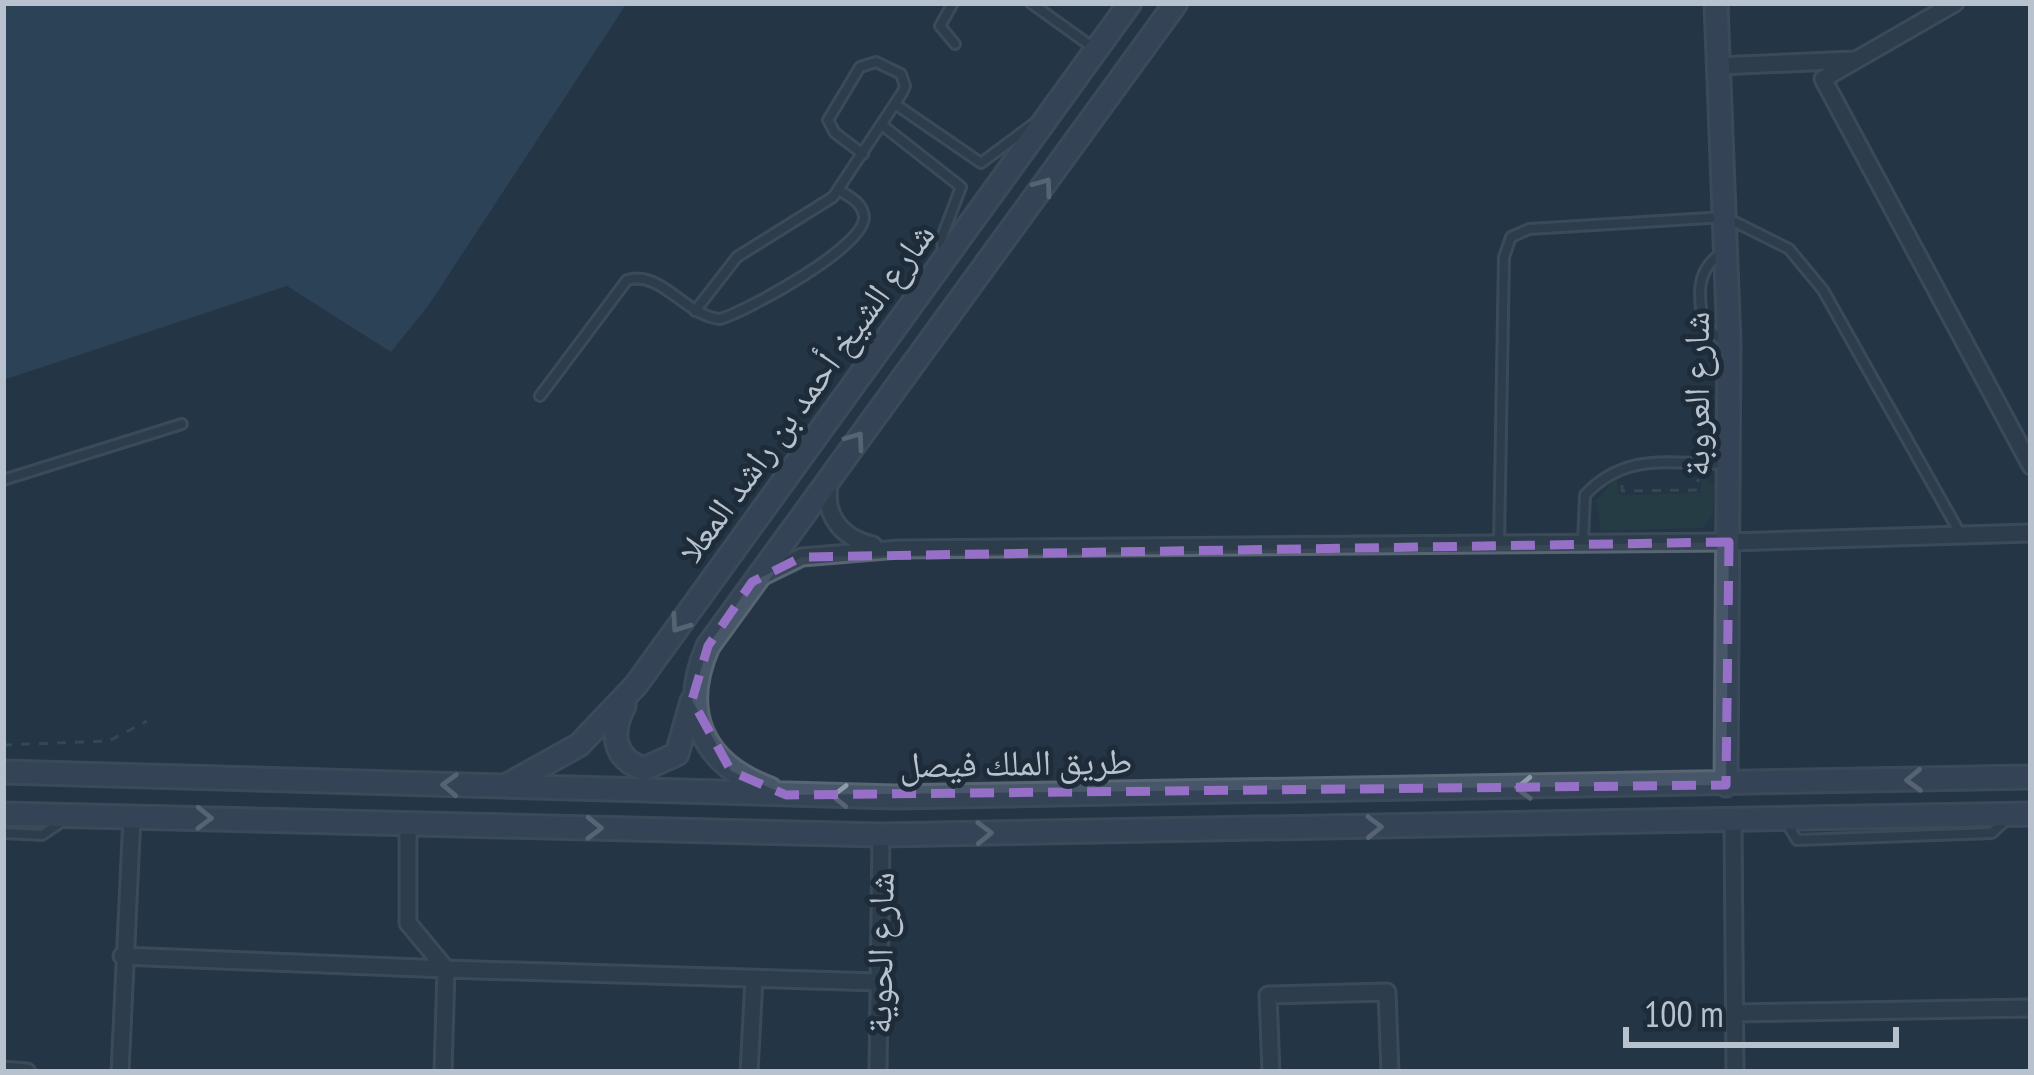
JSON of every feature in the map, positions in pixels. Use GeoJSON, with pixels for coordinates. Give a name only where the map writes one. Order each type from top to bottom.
{"type":"FeatureCollection","features":[{"type":"Feature","properties":{"kind":"main road","name":"شارع الشيخ أحمد بن راشد المعلا"},"geometry":{"type":"LineString","coordinates":[[504,786],[579,745],[636,685],[1130,3]]}},
{"type":"Feature","properties":{"kind":"main road","name":"شارع الشيخ أحمد بن راشد المعلا"},"geometry":{"type":"LineString","coordinates":[[636,685],[614,734],[624,759],[644,769],[677,754],[708,646],[1176,3]]}},
{"type":"Feature","properties":{"kind":"main road","name":"شارع العروبة"},"geometry":{"type":"LineString","coordinates":[[1716,3],[1729,343],[1726,785]]}},
{"type":"Feature","properties":{"kind":"main road"},"geometry":{"type":"LineString","coordinates":[[692,700],[699,724],[731,771],[786,795]]}},
{"type":"Feature","properties":{"kind":"main road","name":"طريق الملك فيصل"},"geometry":{"type":"LineString","coordinates":[[3,772],[786,795],[2031,777]]}},
{"type":"Feature","properties":{"kind":"main road","name":"طريق الملك فيصل"},"geometry":{"type":"LineString","coordinates":[[3,814],[881,835],[1733,823],[2022,814]]}},
{"type":"Feature","properties":{"kind":"street"},"geometry":{"type":"LineString","coordinates":[[1955,3],[1823,79],[2031,466]]}},
{"type":"Feature","properties":{"kind":"street"},"geometry":{"type":"LineString","coordinates":[[1719,66],[1862,60]]}},
{"type":"Feature","properties":{"kind":"street"},"geometry":{"type":"LineString","coordinates":[[831,474],[826,495],[836,526],[864,544],[899,549]]}},
{"type":"Feature","properties":{"kind":"street"},"geometry":{"type":"LineString","coordinates":[[752,582],[802,557],[899,549],[1730,542],[2031,533]]}},
{"type":"Feature","properties":{"kind":"street"},"geometry":{"type":"LineString","coordinates":[[120,1072],[132,816]]}},
{"type":"Feature","properties":{"kind":"street"},"geometry":{"type":"LineString","coordinates":[[408,823],[408,923],[446,969],[443,1072]]}},
{"type":"Feature","properties":{"kind":"street"},"geometry":{"type":"LineString","coordinates":[[1733,823],[1735,1072]]}},
{"type":"Feature","properties":{"kind":"street","name":"شارع الحوية"},"geometry":{"type":"LineString","coordinates":[[878,1072],[881,835]]}},
{"type":"Feature","properties":{"kind":"street"},"geometry":{"type":"LineString","coordinates":[[122,956],[878,982]]}},
{"type":"Feature","properties":{"kind":"street"},"geometry":{"type":"LineString","coordinates":[[749,1072],[754,979]]}},
{"type":"Feature","properties":{"kind":"street"},"geometry":{"type":"LineString","coordinates":[[1271,1072],[1268,995],[1387,992],[1390,1072]]}},
{"type":"Feature","properties":{"kind":"street"},"geometry":{"type":"LineString","coordinates":[[1735,1013],[2031,1008]]}},
{"type":"Feature","properties":{"kind":"street"},"geometry":{"type":"LineString","coordinates":[[3,1070],[27,1072]]}},
{"type":"Feature","properties":{"kind":"lane"},"geometry":{"type":"LineString","coordinates":[[952,3],[940,26],[955,44]]}},
{"type":"Feature","properties":{"kind":"lane"},"geometry":{"type":"LineString","coordinates":[[1031,3],[1097,50]]}},
{"type":"Feature","properties":{"kind":"lane"},"geometry":{"type":"LineString","coordinates":[[695,310],[737,257],[818,210],[839,190],[863,154],[882,125],[905,86],[901,74],[876,62],[860,67],[828,120],[836,133],[863,154]]}},
{"type":"Feature","properties":{"kind":"lane"},"geometry":{"type":"LineString","coordinates":[[895,104],[981,163],[992,160],[1020,131],[1046,121]]}},
{"type":"Feature","properties":{"kind":"lane"},"geometry":{"type":"LineString","coordinates":[[882,125],[959,182],[961,199],[945,228],[943,256]]}},
{"type":"Feature","properties":{"kind":"lane"},"geometry":{"type":"LineString","coordinates":[[541,396],[627,280],[647,278],[713,319],[732,315],[849,245],[863,224],[863,211],[839,190]]}},
{"type":"Feature","properties":{"kind":"lane"},"geometry":{"type":"LineString","coordinates":[[1499,545],[1504,256],[1511,237],[1529,229],[1725,217],[1774,238],[1814,275],[1962,536]]}},
{"type":"Feature","properties":{"kind":"lane"},"geometry":{"type":"LineString","coordinates":[[3,480],[182,424]]}},
{"type":"Feature","properties":{"kind":"lane"},"geometry":{"type":"LineString","coordinates":[[1583,544],[1585,495],[1606,472],[1630,464],[1729,464]]}},
{"type":"Feature","properties":{"kind":"lane"},"geometry":{"type":"LineString","coordinates":[[3,833],[42,835],[72,815]]}},
{"type":"Feature","properties":{"kind":"path"},"geometry":{"type":"LineString","coordinates":[[1622,474],[1622,491],[1698,490],[1698,475],[1705,474]]}},
{"type":"Feature","properties":{"kind":"path"},"geometry":{"type":"LineString","coordinates":[[3,745],[109,741],[147,721]]}},
{"type":"Feature","properties":{"kind":"highlighted area"},"geometry":{"type":"Polygon","coordinates":[[[1729,542],[1726,785],[786,795],[731,771],[692,700],[708,646],[752,582],[802,557],[1729,542]]]}},
{"type":"Feature","properties":{"kind":"green space"},"geometry":{"type":"Polygon","coordinates":[[[1701,477],[1714,484],[1713,515],[1702,528],[1601,531],[1597,500],[1616,478],[1619,495],[1701,493],[1701,477]]]}},
{"type":"Feature","properties":{"kind":"water"},"geometry":{"type":"Polygon","coordinates":[[[3,3],[627,3],[428,306],[391,352],[287,286],[3,380],[3,3]]]}}]}
